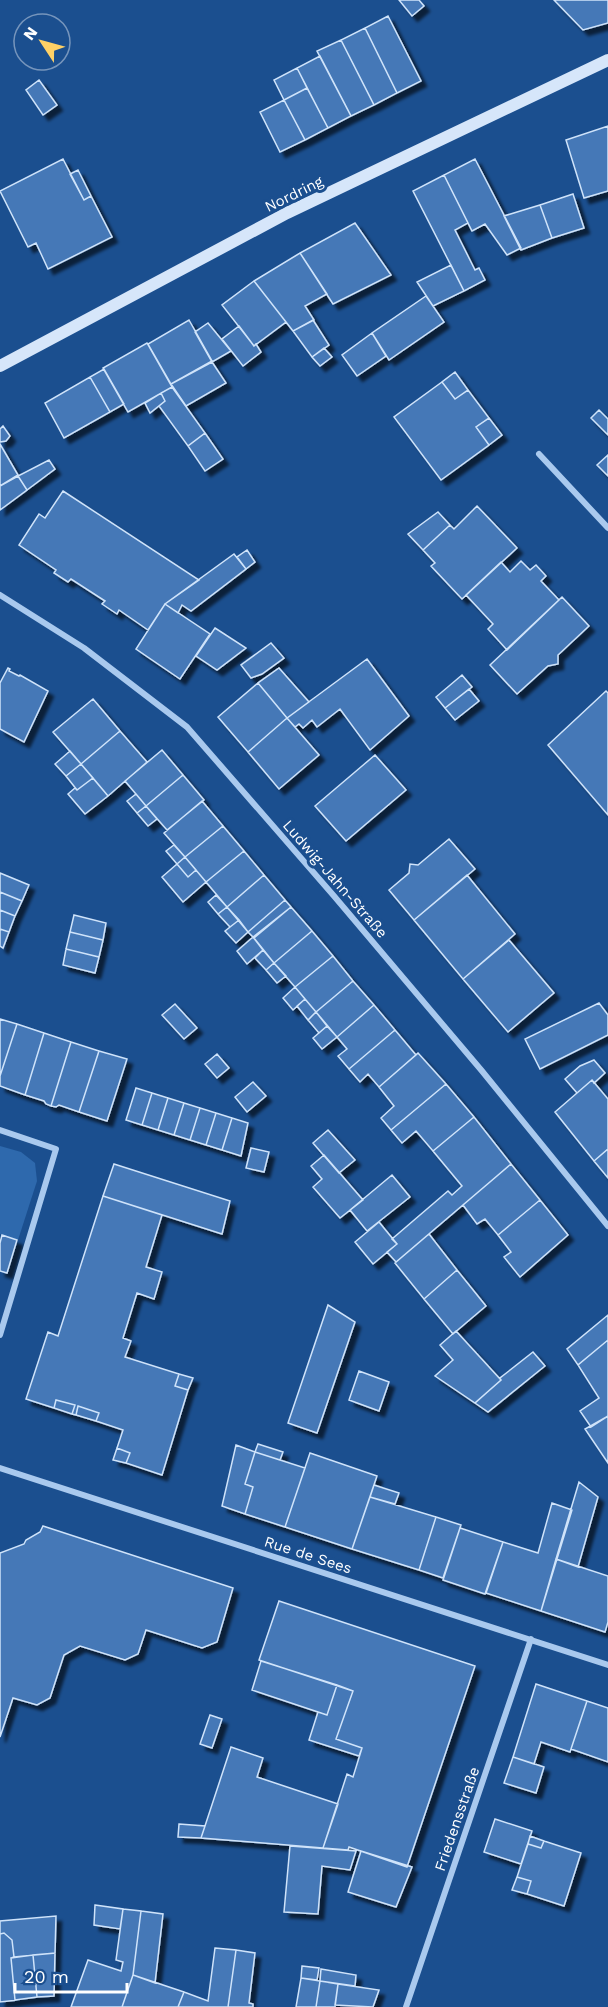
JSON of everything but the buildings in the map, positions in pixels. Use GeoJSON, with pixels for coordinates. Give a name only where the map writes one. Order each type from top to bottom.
{"type":"FeatureCollection","features":[{"type":"Feature","properties":{"kind":"main road","name":"Nordring"},"geometry":{"type":"LineString","coordinates":[[0,366],[287,213],[608,60]]}},
{"type":"Feature","properties":{"kind":"street"},"geometry":{"type":"LineString","coordinates":[[539,454],[608,528]]}},
{"type":"Feature","properties":{"kind":"street","name":"Ludwig-Jahn-Straße"},"geometry":{"type":"LineString","coordinates":[[0,595],[84,648],[187,727],[482,1071],[608,1226]]}},
{"type":"Feature","properties":{"kind":"street"},"geometry":{"type":"LineString","coordinates":[[0,1130],[56,1149],[0,1335]]}},
{"type":"Feature","properties":{"kind":"street","name":"Rue de Sees"},"geometry":{"type":"LineString","coordinates":[[0,1468],[608,1665]]}},
{"type":"Feature","properties":{"kind":"street","name":"Friedensstraße"},"geometry":{"type":"LineString","coordinates":[[406,2007],[531,1639]]}},
{"type":"Feature","properties":{"kind":"shaded area"},"geometry":{"type":"Polygon","coordinates":[[[0,1146],[21,1152],[35,1163],[37,1181],[18,1240],[0,1234],[0,1146]]]}}]}
